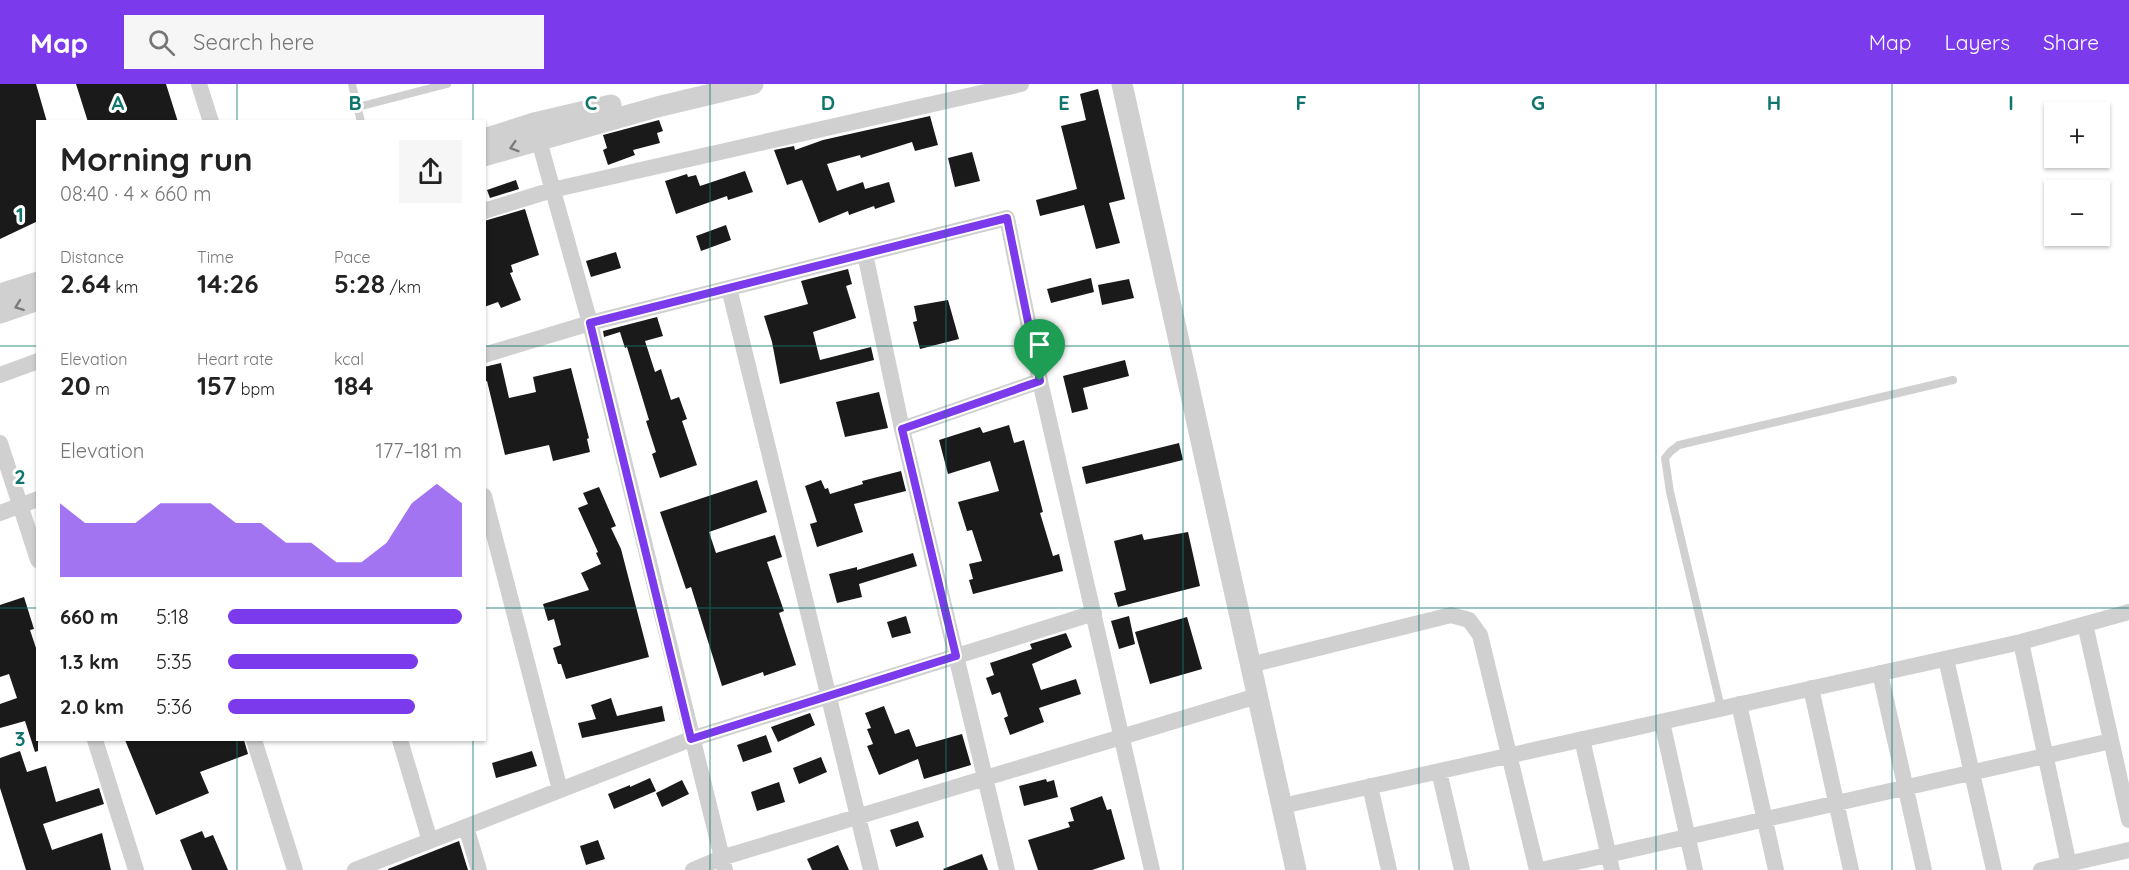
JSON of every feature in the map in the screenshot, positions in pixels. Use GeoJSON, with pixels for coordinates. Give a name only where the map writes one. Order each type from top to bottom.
{"type":"FeatureCollection","features":[{"type":"Feature","properties":{"kind":"street"},"geometry":{"type":"LineString","coordinates":[[199,84],[210,120]]}},
{"type":"Feature","properties":{"kind":"street"},"geometry":{"type":"LineString","coordinates":[[486,155],[536,131],[699,84]]}},
{"type":"Feature","properties":{"kind":"street"},"geometry":{"type":"LineString","coordinates":[[486,139],[536,131],[753,84]]}},
{"type":"Feature","properties":{"kind":"street"},"geometry":{"type":"LineString","coordinates":[[486,210],[552,190],[1021,84]]}},
{"type":"Feature","properties":{"kind":"street"},"geometry":{"type":"LineString","coordinates":[[1122,84],[1296,870]]}},
{"type":"Feature","properties":{"kind":"street"},"geometry":{"type":"LineString","coordinates":[[536,131],[590,323],[723,864]]}},
{"type":"Feature","properties":{"kind":"street"},"geometry":{"type":"LineString","coordinates":[[486,354],[590,323],[1007,218],[1040,381],[1152,870]]}},
{"type":"Feature","properties":{"kind":"street"},"geometry":{"type":"LineString","coordinates":[[865,254],[902,429],[1007,870]]}},
{"type":"Feature","properties":{"kind":"street"},"geometry":{"type":"LineString","coordinates":[[0,294],[36,283]]}},
{"type":"Feature","properties":{"kind":"street"},"geometry":{"type":"LineString","coordinates":[[729,288],[871,870]]}},
{"type":"Feature","properties":{"kind":"street"},"geometry":{"type":"LineString","coordinates":[[0,313],[36,301]]}},
{"type":"Feature","properties":{"kind":"street"},"geometry":{"type":"LineString","coordinates":[[0,375],[36,362]]}},
{"type":"Feature","properties":{"kind":"street"},"geometry":{"type":"LineString","coordinates":[[902,429],[1040,381]]}},
{"type":"Feature","properties":{"kind":"street"},"geometry":{"type":"LineString","coordinates":[[0,443],[36,554]]}},
{"type":"Feature","properties":{"kind":"street"},"geometry":{"type":"LineString","coordinates":[[0,513],[36,500]]}},
{"type":"Feature","properties":{"kind":"street"},"geometry":{"type":"LineString","coordinates":[[486,504],[560,790]]}},
{"type":"Feature","properties":{"kind":"street"},"geometry":{"type":"LineString","coordinates":[[1282,806],[2021,642],[2129,612]]}},
{"type":"Feature","properties":{"kind":"street"},"geometry":{"type":"LineString","coordinates":[[355,870],[691,739],[1094,613]]}},
{"type":"Feature","properties":{"kind":"street"},"geometry":{"type":"LineString","coordinates":[[1250,664],[1451,615],[1469,620],[1480,635],[1539,870],[1610,862],[1688,837],[2111,741]]}},
{"type":"Feature","properties":{"kind":"street"},"geometry":{"type":"LineString","coordinates":[[2085,624],[2129,820]]}},
{"type":"Feature","properties":{"kind":"street"},"geometry":{"type":"LineString","coordinates":[[2021,642],[2070,867]]}},
{"type":"Feature","properties":{"kind":"street"},"geometry":{"type":"LineString","coordinates":[[1946,658],[1994,870]]}},
{"type":"Feature","properties":{"kind":"street"},"geometry":{"type":"LineString","coordinates":[[1880,673],[1924,870]]}},
{"type":"Feature","properties":{"kind":"street"},"geometry":{"type":"LineString","coordinates":[[1811,688],[1851,870]]}},
{"type":"Feature","properties":{"kind":"street"},"geometry":{"type":"LineString","coordinates":[[693,870],[723,864],[858,817],[1257,696]]}},
{"type":"Feature","properties":{"kind":"street"},"geometry":{"type":"LineString","coordinates":[[1739,704],[1776,870]]}},
{"type":"Feature","properties":{"kind":"street"},"geometry":{"type":"LineString","coordinates":[[1662,722],[1695,870]]}},
{"type":"Feature","properties":{"kind":"street"},"geometry":{"type":"LineString","coordinates":[[1582,739],[1610,862]]}},
{"type":"Feature","properties":{"kind":"street"},"geometry":{"type":"LineString","coordinates":[[95,741],[136,870]]}},
{"type":"Feature","properties":{"kind":"street"},"geometry":{"type":"LineString","coordinates":[[254,741],[295,870]]}},
{"type":"Feature","properties":{"kind":"street"},"geometry":{"type":"LineString","coordinates":[[400,741],[430,841]]}},
{"type":"Feature","properties":{"kind":"street"},"geometry":{"type":"LineString","coordinates":[[1439,771],[1462,870]]}},
{"type":"Feature","properties":{"kind":"street"},"geometry":{"type":"LineString","coordinates":[[1370,786],[1389,870]]}},
{"type":"Feature","properties":{"kind":"street"},"geometry":{"type":"LineString","coordinates":[[466,827],[479,870]]}},
{"type":"Feature","properties":{"kind":"street"},"geometry":{"type":"LineString","coordinates":[[2041,870],[2070,867],[2129,850]]}},
{"type":"Feature","properties":{"kind":"lane"},"geometry":{"type":"LineString","coordinates":[[352,84],[361,120]]}},
{"type":"Feature","properties":{"kind":"lane"},"geometry":{"type":"LineString","coordinates":[[358,106],[447,84]]}},
{"type":"Feature","properties":{"kind":"lane"},"geometry":{"type":"LineString","coordinates":[[1721,708],[1670,492],[1665,458],[1679,445],[1953,380]]}},
{"type":"Feature","properties":{"kind":"building"},"geometry":{"type":"Polygon","coordinates":[[[0,84],[36,84],[46,120],[36,120],[36,222],[0,239],[0,84]]]}},
{"type":"Feature","properties":{"kind":"building"},"geometry":{"type":"Polygon","coordinates":[[[76,84],[166,84],[177,120],[87,120],[76,84]]]}},
{"type":"Feature","properties":{"kind":"building"},"geometry":{"type":"Polygon","coordinates":[[[1098,89],[1125,199],[1109,203],[1120,243],[1096,249],[1084,205],[1040,216],[1036,200],[1077,189],[1061,126],[1086,120],[1080,94],[1098,89]]]}},
{"type":"Feature","properties":{"kind":"building"},"geometry":{"type":"Polygon","coordinates":[[[930,116],[938,145],[915,151],[912,142],[861,158],[860,155],[827,164],[837,191],[863,182],[865,189],[889,182],[895,202],[875,209],[874,206],[849,215],[848,211],[819,223],[802,180],[787,185],[774,150],[794,146],[795,150],[823,140],[930,116]]]}},
{"type":"Feature","properties":{"kind":"building"},"geometry":{"type":"Polygon","coordinates":[[[659,120],[663,131],[657,133],[660,143],[633,150],[635,155],[608,165],[603,150],[607,148],[603,135],[659,120]]]}},
{"type":"Feature","properties":{"kind":"building"},"geometry":{"type":"Polygon","coordinates":[[[972,152],[980,181],[955,187],[948,158],[972,152]]]}},
{"type":"Feature","properties":{"kind":"building"},"geometry":{"type":"Polygon","coordinates":[[[745,171],[753,192],[728,200],[727,196],[676,214],[665,181],[687,174],[688,177],[696,175],[700,186],[745,171]]]}},
{"type":"Feature","properties":{"kind":"building"},"geometry":{"type":"Polygon","coordinates":[[[516,180],[519,189],[490,198],[487,190],[516,180]]]}},
{"type":"Feature","properties":{"kind":"building"},"geometry":{"type":"Polygon","coordinates":[[[525,209],[539,255],[511,265],[513,272],[510,273],[521,300],[501,308],[498,302],[486,306],[486,220],[525,209]]]}},
{"type":"Feature","properties":{"kind":"building"},"geometry":{"type":"Polygon","coordinates":[[[726,225],[731,240],[701,251],[696,236],[726,225]]]}},
{"type":"Feature","properties":{"kind":"building"},"geometry":{"type":"Polygon","coordinates":[[[616,252],[621,268],[591,277],[586,261],[616,252]]]}},
{"type":"Feature","properties":{"kind":"building"},"geometry":{"type":"Polygon","coordinates":[[[848,269],[852,284],[846,286],[856,318],[813,332],[820,360],[871,347],[874,360],[780,384],[772,342],[764,316],[808,304],[801,281],[848,269]]]}},
{"type":"Feature","properties":{"kind":"building"},"geometry":{"type":"Polygon","coordinates":[[[1091,278],[1094,292],[1051,303],[1047,289],[1091,278]]]}},
{"type":"Feature","properties":{"kind":"building"},"geometry":{"type":"Polygon","coordinates":[[[1129,279],[1134,298],[1102,305],[1098,285],[1129,279]]]}},
{"type":"Feature","properties":{"kind":"building"},"geometry":{"type":"Polygon","coordinates":[[[948,300],[959,339],[920,349],[913,322],[917,321],[914,306],[948,300]]]}},
{"type":"Feature","properties":{"kind":"building"},"geometry":{"type":"Polygon","coordinates":[[[657,317],[663,336],[645,341],[655,372],[661,369],[671,400],[679,397],[687,419],[682,421],[697,465],[660,478],[652,454],[656,452],[646,421],[649,420],[627,347],[625,348],[620,332],[604,337],[603,331],[657,317]]]}},
{"type":"Feature","properties":{"kind":"building"},"geometry":{"type":"Polygon","coordinates":[[[1125,360],[1129,376],[1083,388],[1088,409],[1072,413],[1063,376],[1125,360]]]}},
{"type":"Feature","properties":{"kind":"building"},"geometry":{"type":"Polygon","coordinates":[[[501,363],[509,398],[536,392],[533,377],[571,368],[589,438],[587,439],[590,452],[553,461],[549,445],[505,455],[486,381],[486,367],[501,363]]]}},
{"type":"Feature","properties":{"kind":"building"},"geometry":{"type":"Polygon","coordinates":[[[879,392],[888,428],[845,437],[836,402],[879,392]]]}},
{"type":"Feature","properties":{"kind":"building"},"geometry":{"type":"Polygon","coordinates":[[[1009,425],[1014,443],[1024,440],[1043,512],[1040,513],[1053,556],[1059,554],[1063,571],[973,594],[969,580],[973,579],[969,564],[982,561],[972,530],[967,531],[958,502],[999,491],[990,461],[948,474],[939,440],[980,427],[983,433],[1009,425]]]}},
{"type":"Feature","properties":{"kind":"building"},"geometry":{"type":"Polygon","coordinates":[[[1179,443],[1183,460],[1086,484],[1082,467],[1179,443]]]}},
{"type":"Feature","properties":{"kind":"building"},"geometry":{"type":"Polygon","coordinates":[[[901,471],[906,491],[854,504],[863,532],[817,547],[810,524],[817,522],[805,486],[821,480],[830,494],[863,484],[862,481],[901,471]]]}},
{"type":"Feature","properties":{"kind":"building"},"geometry":{"type":"Polygon","coordinates":[[[757,480],[767,512],[709,532],[716,553],[775,535],[782,557],[767,562],[784,611],[779,613],[796,665],[764,676],[763,672],[722,686],[691,587],[686,589],[660,512],[757,480]]]}},
{"type":"Feature","properties":{"kind":"building"},"geometry":{"type":"Polygon","coordinates":[[[599,487],[616,526],[611,528],[621,549],[649,657],[566,679],[553,648],[561,645],[554,619],[548,621],[543,604],[589,590],[581,573],[601,564],[578,508],[588,504],[583,493],[599,487]]]}},
{"type":"Feature","properties":{"kind":"building"},"geometry":{"type":"Polygon","coordinates":[[[1188,532],[1200,586],[1118,607],[1114,593],[1126,590],[1114,541],[1142,534],[1144,540],[1188,532]]]}},
{"type":"Feature","properties":{"kind":"building"},"geometry":{"type":"Polygon","coordinates":[[[913,553],[917,566],[859,584],[862,597],[837,603],[829,574],[857,567],[857,570],[913,553]]]}},
{"type":"Feature","properties":{"kind":"building"},"geometry":{"type":"Polygon","coordinates":[[[24,597],[34,629],[30,630],[36,648],[36,741],[38,741],[38,751],[35,752],[25,721],[0,728],[0,704],[17,698],[9,674],[0,677],[0,605],[24,597]]]}},
{"type":"Feature","properties":{"kind":"building"},"geometry":{"type":"Polygon","coordinates":[[[906,616],[911,633],[892,638],[887,622],[906,616]]]}},
{"type":"Feature","properties":{"kind":"building"},"geometry":{"type":"Polygon","coordinates":[[[1129,616],[1135,644],[1119,649],[1111,621],[1129,616]]]}},
{"type":"Feature","properties":{"kind":"building"},"geometry":{"type":"Polygon","coordinates":[[[1187,617],[1202,669],[1150,684],[1135,632],[1187,617]]]}},
{"type":"Feature","properties":{"kind":"building"},"geometry":{"type":"Polygon","coordinates":[[[1066,633],[1072,647],[1032,664],[1041,690],[1076,679],[1081,694],[1039,708],[1044,722],[1010,735],[1004,718],[1008,716],[1000,692],[992,695],[986,678],[994,675],[990,663],[1032,649],[1030,644],[1066,633]]]}},
{"type":"Feature","properties":{"kind":"building"},"geometry":{"type":"Polygon","coordinates":[[[611,698],[617,716],[662,706],[665,721],[582,738],[578,723],[596,719],[591,705],[611,698]]]}},
{"type":"Feature","properties":{"kind":"building"},"geometry":{"type":"Polygon","coordinates":[[[884,706],[895,734],[909,729],[916,747],[962,734],[971,765],[924,779],[918,759],[879,775],[867,746],[873,744],[867,729],[871,728],[865,713],[884,706]]]}},
{"type":"Feature","properties":{"kind":"building"},"geometry":{"type":"Polygon","coordinates":[[[810,713],[815,725],[778,742],[771,727],[810,713]]]}},
{"type":"Feature","properties":{"kind":"building"},"geometry":{"type":"Polygon","coordinates":[[[766,735],[772,752],[743,762],[737,745],[766,735]]]}},
{"type":"Feature","properties":{"kind":"building"},"geometry":{"type":"Polygon","coordinates":[[[125,741],[244,741],[248,754],[200,772],[209,793],[156,815],[125,741]]]}},
{"type":"Feature","properties":{"kind":"building"},"geometry":{"type":"Polygon","coordinates":[[[20,751],[27,772],[46,766],[56,802],[99,788],[104,804],[43,824],[52,850],[102,833],[111,870],[26,870],[0,788],[0,758],[20,751]]]}},
{"type":"Feature","properties":{"kind":"building"},"geometry":{"type":"Polygon","coordinates":[[[532,751],[537,766],[496,778],[492,763],[532,751]]]}},
{"type":"Feature","properties":{"kind":"building"},"geometry":{"type":"Polygon","coordinates":[[[821,757],[827,772],[799,784],[793,768],[821,757]]]}},
{"type":"Feature","properties":{"kind":"building"},"geometry":{"type":"Polygon","coordinates":[[[650,778],[656,791],[614,809],[608,794],[650,778]]]}},
{"type":"Feature","properties":{"kind":"building"},"geometry":{"type":"Polygon","coordinates":[[[1046,779],[1047,782],[1054,780],[1058,797],[1024,806],[1019,786],[1046,779]]]}},
{"type":"Feature","properties":{"kind":"building"},"geometry":{"type":"Polygon","coordinates":[[[682,780],[689,794],[662,807],[656,793],[682,780]]]}},
{"type":"Feature","properties":{"kind":"building"},"geometry":{"type":"Polygon","coordinates":[[[779,782],[785,802],[757,811],[751,792],[779,782]]]}},
{"type":"Feature","properties":{"kind":"building"},"geometry":{"type":"Polygon","coordinates":[[[1102,796],[1107,810],[1111,809],[1125,859],[1092,870],[1038,870],[1028,840],[1070,827],[1068,822],[1074,821],[1070,808],[1102,796]]]}},
{"type":"Feature","properties":{"kind":"building"},"geometry":{"type":"Polygon","coordinates":[[[918,821],[924,837],[896,847],[890,830],[918,821]]]}},
{"type":"Feature","properties":{"kind":"building"},"geometry":{"type":"Polygon","coordinates":[[[202,831],[205,838],[213,835],[228,870],[192,870],[180,840],[202,831]]]}},
{"type":"Feature","properties":{"kind":"building"},"geometry":{"type":"Polygon","coordinates":[[[598,840],[605,859],[586,865],[580,846],[598,840]]]}},
{"type":"Feature","properties":{"kind":"building"},"geometry":{"type":"Polygon","coordinates":[[[459,841],[468,870],[388,870],[388,869],[459,841]]]}},
{"type":"Feature","properties":{"kind":"building"},"geometry":{"type":"Polygon","coordinates":[[[838,845],[849,870],[812,870],[807,859],[838,845]]]}},
{"type":"Feature","properties":{"kind":"building"},"geometry":{"type":"Polygon","coordinates":[[[982,854],[988,870],[943,869],[982,854]]]}},
{"type":"Feature","properties":{"kind":"route"},"geometry":{"type":"LineString","coordinates":[[1007,218],[1040,381],[902,429],[956,656],[691,739],[590,323],[1007,218]]}}]}
